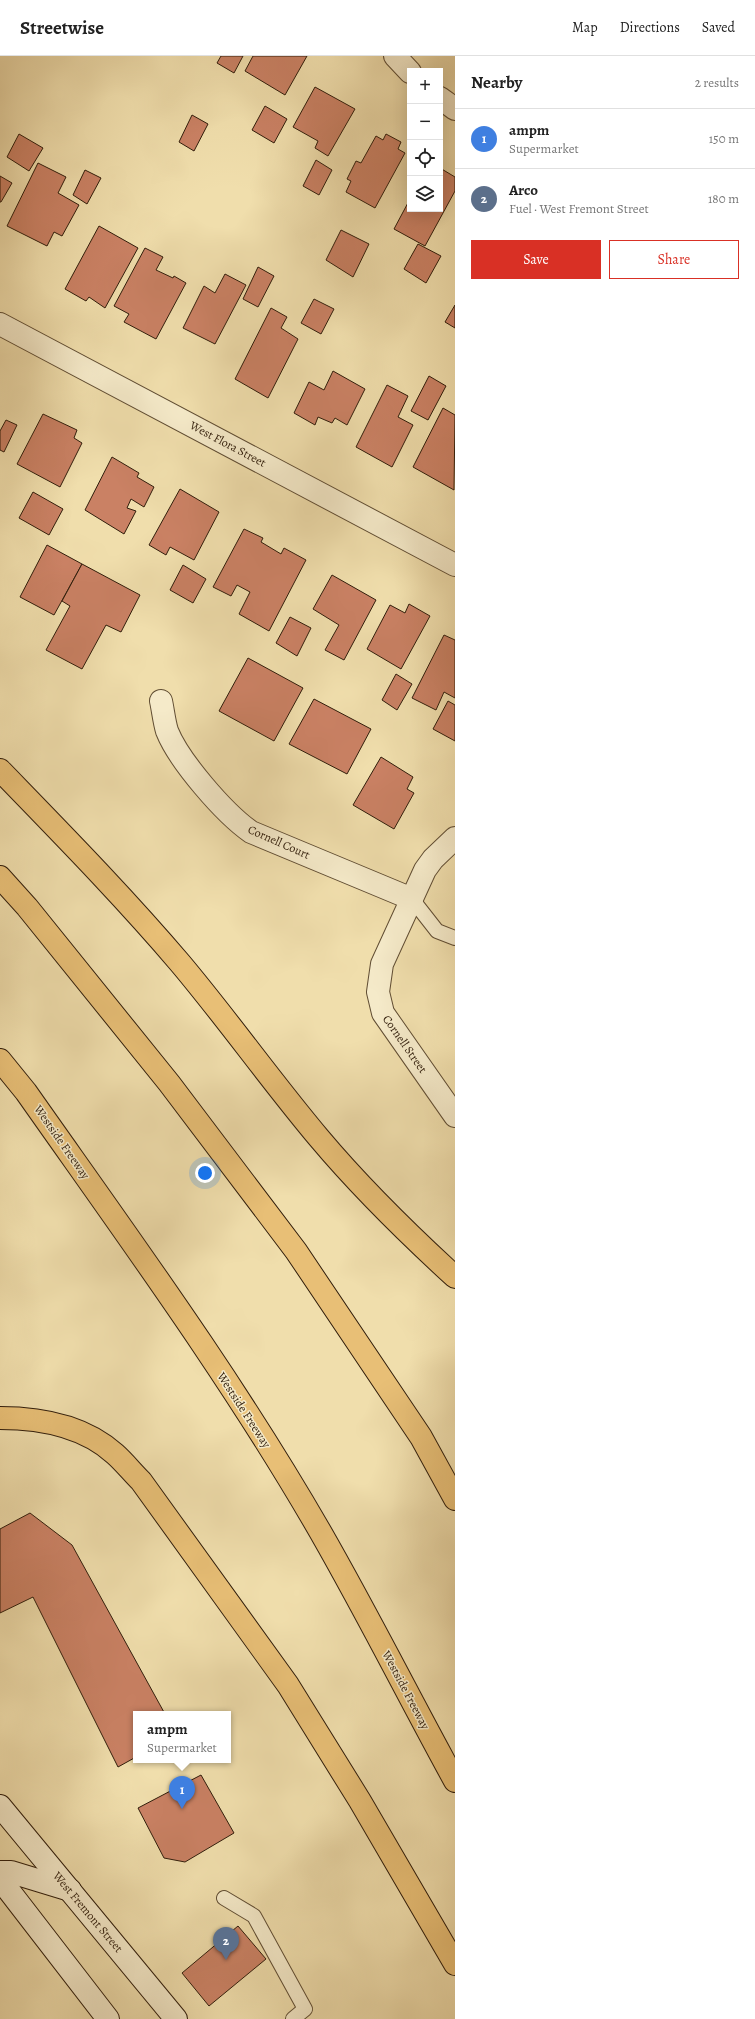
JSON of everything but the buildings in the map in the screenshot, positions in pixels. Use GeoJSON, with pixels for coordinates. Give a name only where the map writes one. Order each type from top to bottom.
{"type":"FeatureCollection","features":[{"type":"Feature","properties":{"kind":"highway"},"geometry":{"type":"LineString","coordinates":[[0,770],[99,872],[180,964],[317,1136],[355,1180],[401,1228],[455,1277]]}},
{"type":"Feature","properties":{"kind":"highway"},"geometry":{"type":"LineString","coordinates":[[0,877],[27,907],[169,1083],[296,1251],[421,1436],[455,1499]]}},
{"type":"Feature","properties":{"kind":"highway","name":"Westside Freeway"},"geometry":{"type":"LineString","coordinates":[[0,1060],[26,1092],[168,1293],[258,1430],[321,1533],[455,1781]]}},
{"type":"Feature","properties":{"kind":"highway"},"geometry":{"type":"LineString","coordinates":[[0,1418],[36,1419],[62,1425],[91,1437],[115,1453],[141,1481],[288,1685],[360,1801],[455,1964]]}},
{"type":"Feature","properties":{"kind":"street"},"geometry":{"type":"LineString","coordinates":[[395,56],[407,69]]}},
{"type":"Feature","properties":{"kind":"street"},"geometry":{"type":"LineString","coordinates":[[443,100],[455,109]]}},
{"type":"Feature","properties":{"kind":"street","name":"West Flora Street"},"geometry":{"type":"LineString","coordinates":[[0,324],[455,565]]}},
{"type":"Feature","properties":{"kind":"street","name":"Cornell Court"},"geometry":{"type":"LineString","coordinates":[[161,700],[167,731],[183,757],[204,785],[238,823],[251,832],[412,899]]}},
{"type":"Feature","properties":{"kind":"street","name":"Cornell Street"},"geometry":{"type":"LineString","coordinates":[[455,838],[433,859],[425,870],[382,964],[378,992],[383,1013],[455,1116]]}},
{"type":"Feature","properties":{"kind":"street","name":"West Fremont Street"},"geometry":{"type":"LineString","coordinates":[[0,1806],[176,2019]]}},
{"type":"Feature","properties":{"kind":"street"},"geometry":{"type":"LineString","coordinates":[[0,1872],[11,1872],[70,1890]]}},
{"type":"Feature","properties":{"kind":"street"},"geometry":{"type":"LineString","coordinates":[[0,1879],[108,2019]]}},
{"type":"Feature","properties":{"kind":"lane"},"geometry":{"type":"LineString","coordinates":[[412,899],[437,931],[455,938]]}},
{"type":"Feature","properties":{"kind":"lane"},"geometry":{"type":"LineString","coordinates":[[224,1898],[254,1916],[305,2009],[293,2019]]}},
{"type":"Feature","properties":{"kind":"place","name":"ampm"},"geometry":{"type":"Point","coordinates":[182,1809]}},
{"type":"Feature","properties":{"kind":"place","name":"Arco"},"geometry":{"type":"Point","coordinates":[226,1960]}}]}
